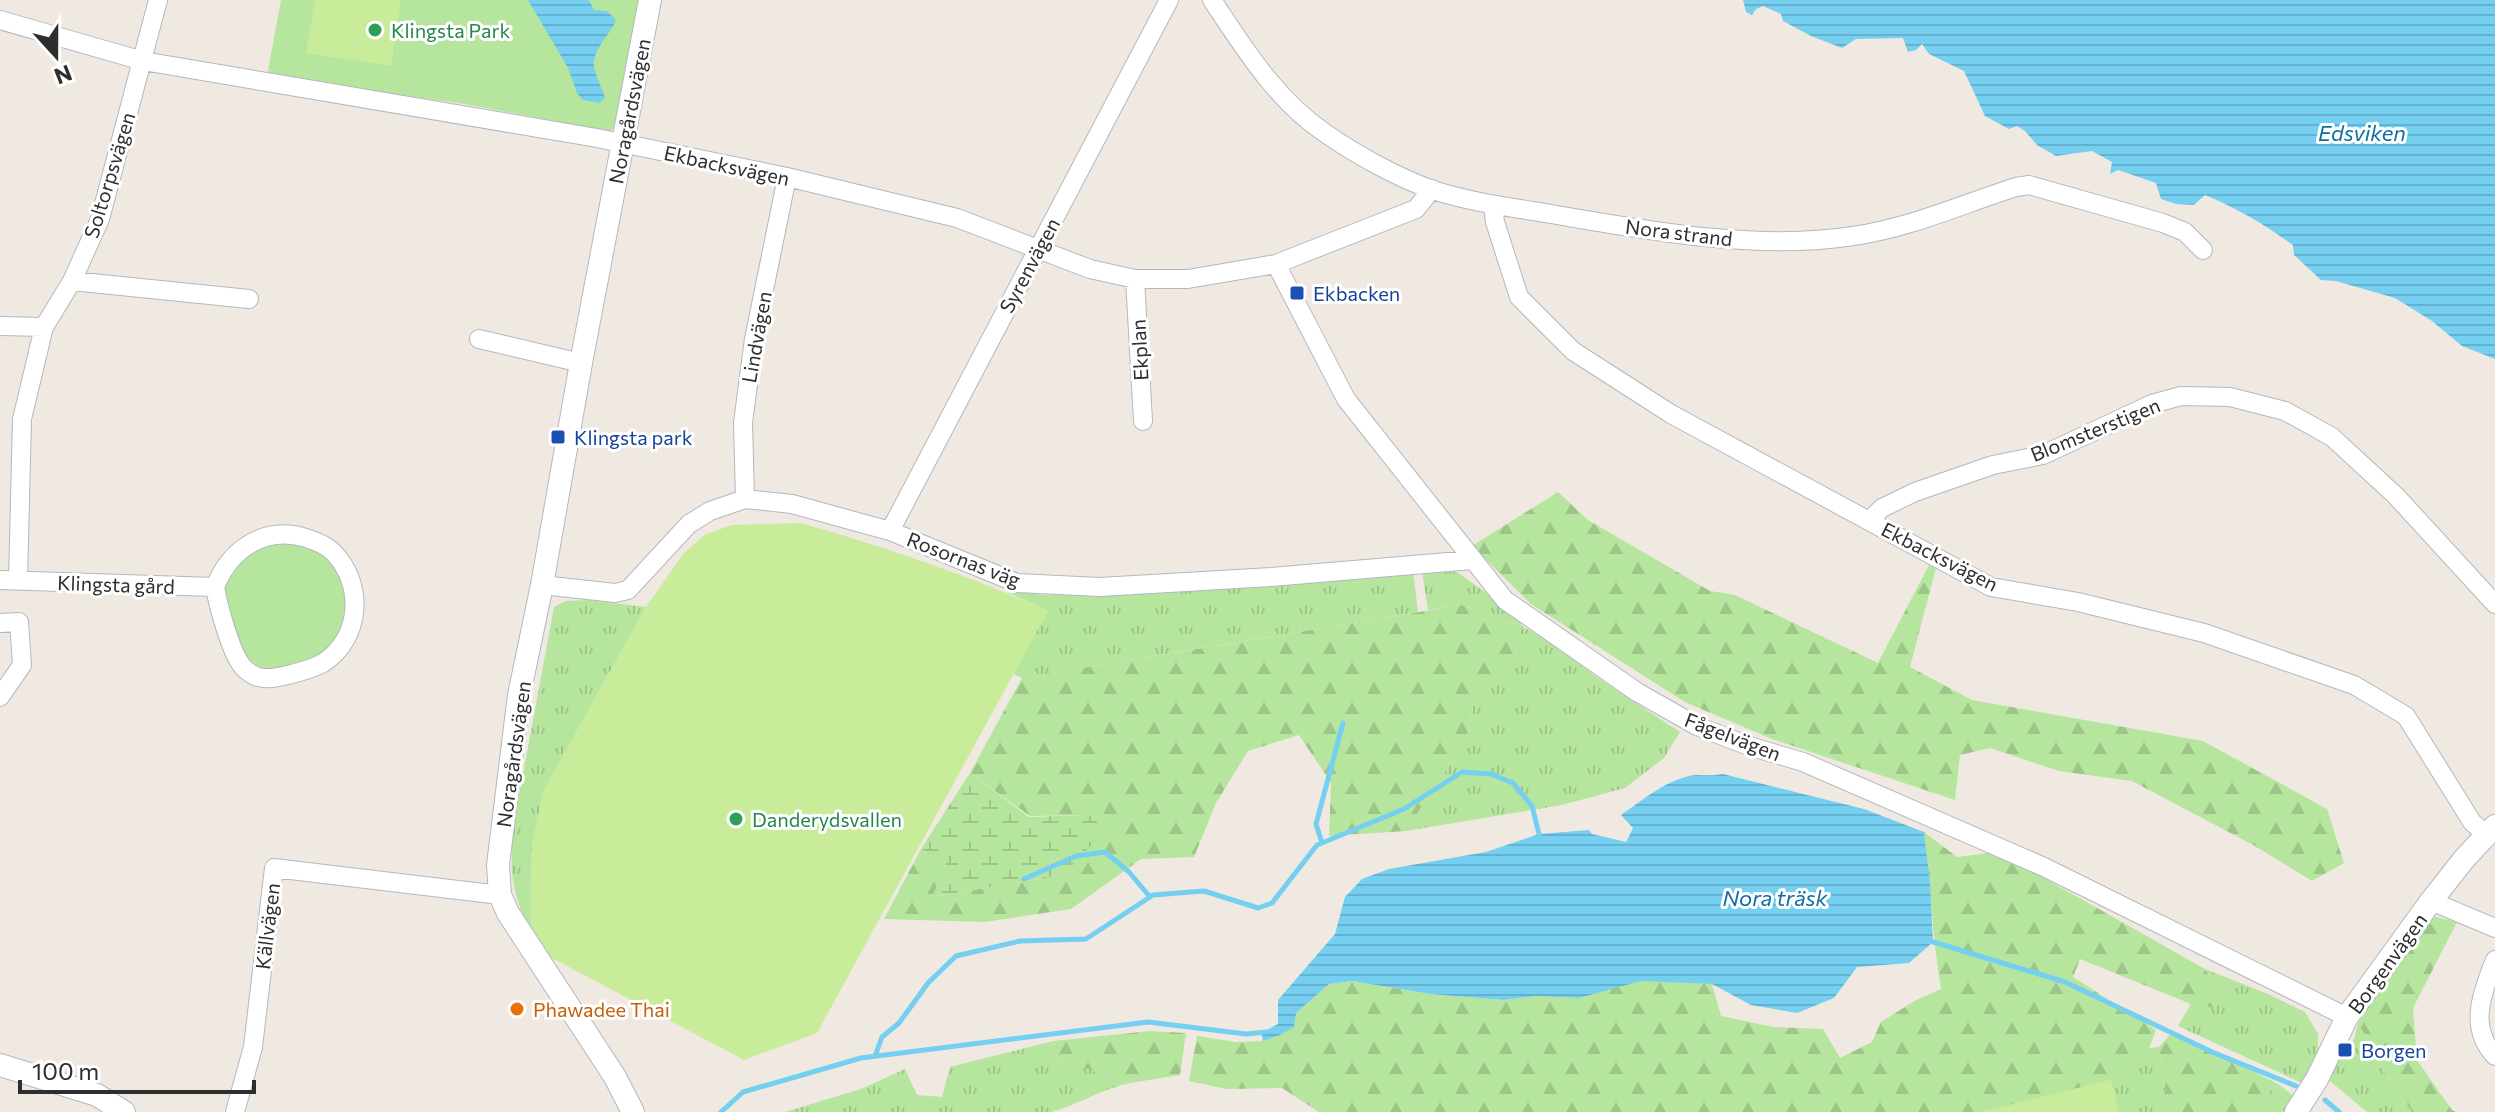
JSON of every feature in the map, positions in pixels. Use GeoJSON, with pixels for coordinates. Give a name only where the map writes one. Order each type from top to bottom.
{"type":"FeatureCollection","features":[{"type":"Feature","properties":{"kind":"street","name":"Soltorpsvägen"},"geometry":{"type":"LineString","coordinates":[[9,580],[22,419],[44,327],[72,281],[100,219],[158,0]]}},
{"type":"Feature","properties":{"kind":"street","name":"Noragårdsvägen"},"geometry":{"type":"LineString","coordinates":[[633,1112],[615,1077],[508,913],[500,895],[498,865],[519,695],[650,0]]}},
{"type":"Feature","properties":{"kind":"street","name":"Syrenvägen"},"geometry":{"type":"LineString","coordinates":[[890,531],[1169,0]]}},
{"type":"Feature","properties":{"kind":"street","name":"Nora strand"},"geometry":{"type":"LineString","coordinates":[[1212,0],[1264,75],[1294,108],[1323,132],[1360,156],[1432,189],[1493,205],[1662,232],[1777,241],[1852,237],[2029,185],[2163,223],[2185,232],[2203,250]]}},
{"type":"Feature","properties":{"kind":"street","name":"Ekbacksvägen"},"geometry":{"type":"LineString","coordinates":[[0,20],[143,61],[623,143],[787,177],[957,218],[1090,269],[1135,279],[1188,279],[1276,264],[1416,209],[1432,189]]}},
{"type":"Feature","properties":{"kind":"street","name":"Lindvägen"},"geometry":{"type":"LineString","coordinates":[[745,499],[743,423],[754,339],[787,177]]}},
{"type":"Feature","properties":{"kind":"street","name":"Ekbacksvägen"},"geometry":{"type":"LineString","coordinates":[[1493,205],[1495,222],[1519,297],[1573,351],[1671,414],[1991,587],[2078,602],[2204,633],[2354,685],[2406,716],[2472,822],[2491,831]]}},
{"type":"Feature","properties":{"kind":"street","name":"Fågelvägen"},"geometry":{"type":"LineString","coordinates":[[1276,264],[1346,399],[1505,600],[1637,692],[1697,726],[1803,762],[2044,867],[2347,1017]]}},
{"type":"Feature","properties":{"kind":"street","name":"Ekplan"},"geometry":{"type":"LineString","coordinates":[[1135,279],[1143,421]]}},
{"type":"Feature","properties":{"kind":"street"},"geometry":{"type":"LineString","coordinates":[[72,281],[249,299]]}},
{"type":"Feature","properties":{"kind":"street"},"geometry":{"type":"LineString","coordinates":[[0,326],[44,327]]}},
{"type":"Feature","properties":{"kind":"street"},"geometry":{"type":"LineString","coordinates":[[479,339],[581,363]]}},
{"type":"Feature","properties":{"kind":"street","name":"Blomsterstigen"},"geometry":{"type":"LineString","coordinates":[[1870,520],[1882,508],[1915,492],[1993,465],[2043,455],[2152,404],[2181,396],[2230,397],[2285,411],[2332,437],[2396,496],[2495,604]]}},
{"type":"Feature","properties":{"kind":"street","name":"Rosornas väg"},"geometry":{"type":"LineString","coordinates":[[542,585],[615,593],[628,590],[689,524],[710,511],[745,499],[792,504],[890,531],[1017,583],[1115,586],[1472,560]]}},
{"type":"Feature","properties":{"kind":"street"},"geometry":{"type":"LineString","coordinates":[[275,534],[293,534],[322,544],[333,552],[351,583],[354,618],[347,641],[316,667],[273,678],[258,677],[243,668],[220,614],[215,587],[230,559],[258,539],[275,534]]}},
{"type":"Feature","properties":{"kind":"street","name":"Klingsta gård"},"geometry":{"type":"LineString","coordinates":[[9,580],[215,587]]}},
{"type":"Feature","properties":{"kind":"street"},"geometry":{"type":"LineString","coordinates":[[0,697],[22,665],[9,623]]}},
{"type":"Feature","properties":{"kind":"street","name":"Borgenvägen"},"geometry":{"type":"LineString","coordinates":[[2305,1099],[2347,1017],[2431,901],[2491,831]]}},
{"type":"Feature","properties":{"kind":"street","name":"Källvägen"},"geometry":{"type":"LineString","coordinates":[[235,1112],[253,1047],[274,868],[500,895]]}},
{"type":"Feature","properties":{"kind":"street"},"geometry":{"type":"LineString","coordinates":[[2431,901],[2495,928]]}},
{"type":"Feature","properties":{"kind":"street"},"geometry":{"type":"LineString","coordinates":[[2495,960],[2481,996],[2479,1020],[2481,1037],[2495,1056]]}},
{"type":"Feature","properties":{"kind":"street"},"geometry":{"type":"LineString","coordinates":[[0,1065],[97,1095],[124,1112]]}},
{"type":"Feature","properties":{"kind":"green space"},"geometry":{"type":"Polygon","coordinates":[[[281,0],[643,0],[622,121],[610,131],[464,104],[267,76],[281,0]]]}},
{"type":"Feature","properties":{"kind":"green space"},"geometry":{"type":"Polygon","coordinates":[[[315,0],[401,0],[391,66],[306,53],[315,0]]]}},
{"type":"Feature","properties":{"kind":"green space"},"geometry":{"type":"Polygon","coordinates":[[[1558,492],[1588,520],[1710,591],[1735,595],[1878,663],[1929,565],[1936,568],[1910,667],[1972,700],[2203,741],[2327,809],[2344,863],[2312,881],[2255,846],[2132,781],[2059,771],[1990,748],[1960,755],[1955,800],[1772,739],[1685,702],[1531,604],[1472,546],[1558,492]]]}},
{"type":"Feature","properties":{"kind":"green space","name":"Danderydsvallen"},"geometry":{"type":"Polygon","coordinates":[[[801,523],[926,562],[1048,611],[817,1033],[744,1060],[537,950],[531,933],[532,847],[543,792],[646,607],[684,553],[706,534],[732,525],[801,523]]]}},
{"type":"Feature","properties":{"kind":"green space"},"geometry":{"type":"Polygon","coordinates":[[[288,542],[318,551],[333,565],[347,594],[348,615],[341,633],[319,656],[285,668],[267,669],[254,664],[244,651],[226,605],[224,590],[232,570],[248,556],[288,542]]]}},
{"type":"Feature","properties":{"kind":"green space"},"geometry":{"type":"Polygon","coordinates":[[[1413,570],[1418,612],[1022,678],[1011,673],[1048,611],[1007,592],[1009,588],[1042,595],[1092,594],[1413,570]]]}},
{"type":"Feature","properties":{"kind":"green space"},"geometry":{"type":"Polygon","coordinates":[[[1422,571],[1457,572],[1513,612],[1523,627],[1680,732],[1664,758],[1625,788],[1562,805],[1406,831],[1467,737],[1475,696],[1512,664],[1522,627],[1461,605],[1428,610],[1422,571]]]}},
{"type":"Feature","properties":{"kind":"green space"},"geometry":{"type":"Polygon","coordinates":[[[589,600],[646,607],[543,792],[532,847],[531,933],[513,882],[513,828],[554,607],[566,601],[589,600]]]}},
{"type":"Feature","properties":{"kind":"green space"},"geometry":{"type":"Polygon","coordinates":[[[1461,605],[1522,627],[1512,664],[1475,696],[1467,737],[1406,831],[1329,836],[1331,783],[1299,735],[1248,751],[1216,803],[1194,857],[1141,859],[1071,909],[985,922],[884,919],[921,849],[946,862],[933,897],[1063,875],[1089,815],[1030,816],[970,773],[1022,678],[1461,605]]]}},
{"type":"Feature","properties":{"kind":"green space"},"geometry":{"type":"Polygon","coordinates":[[[970,773],[1029,817],[1089,815],[1106,830],[1063,875],[932,897],[946,863],[921,849],[970,773]]]}},
{"type":"Feature","properties":{"kind":"green space"},"geometry":{"type":"Polygon","coordinates":[[[1924,832],[1957,857],[1998,852],[2205,969],[2217,988],[2214,1008],[2191,1004],[2080,959],[2073,977],[2156,1030],[2149,1048],[2132,1068],[2111,1080],[1982,1112],[1319,1112],[1282,1088],[1227,1089],[1189,1081],[1197,1036],[1236,1042],[1263,1041],[1329,984],[1352,981],[1430,994],[1504,1000],[1536,996],[1579,998],[1641,980],[1712,984],[1721,1016],[1773,1027],[1823,1029],[1840,1058],[1872,1042],[1881,1022],[1916,1000],[1941,989],[1924,832]]]}},
{"type":"Feature","properties":{"kind":"green space"},"geometry":{"type":"Polygon","coordinates":[[[2432,916],[2457,922],[2413,1008],[2417,1060],[2456,1112],[2412,1112],[2358,1023],[2406,947],[2432,916]]]}},
{"type":"Feature","properties":{"kind":"green space"},"geometry":{"type":"Polygon","coordinates":[[[2205,969],[2305,1012],[2318,1034],[2318,1053],[2302,1083],[2178,1026],[2191,1004],[2214,1007],[2217,988],[2205,969]]]}},
{"type":"Feature","properties":{"kind":"green space"},"geometry":{"type":"Polygon","coordinates":[[[2358,1023],[2412,1112],[2367,1112],[2330,1081],[2337,1063],[2352,1047],[2358,1023]]]}},
{"type":"Feature","properties":{"kind":"green space"},"geometry":{"type":"Polygon","coordinates":[[[1150,1031],[1186,1033],[1180,1075],[1130,1083],[1057,1059],[1054,1041],[1150,1031]]]}},
{"type":"Feature","properties":{"kind":"green space"},"geometry":{"type":"Polygon","coordinates":[[[2173,1031],[2278,1084],[2247,1112],[2175,1112],[2167,1100],[2159,1047],[2173,1031]]]}},
{"type":"Feature","properties":{"kind":"green space"},"geometry":{"type":"Polygon","coordinates":[[[1054,1041],[1057,1059],[1130,1083],[1051,1112],[785,1112],[861,1089],[905,1069],[917,1095],[942,1097],[950,1067],[1054,1041]]]}},
{"type":"Feature","properties":{"kind":"green space"},"geometry":{"type":"Polygon","coordinates":[[[2159,1047],[2167,1100],[2175,1112],[1982,1112],[2111,1080],[2132,1068],[2149,1048],[2159,1047]]]}},
{"type":"Feature","properties":{"kind":"green space"},"geometry":{"type":"Polygon","coordinates":[[[2111,1080],[2119,1112],[1982,1112],[2111,1080]]]}},
{"type":"Feature","properties":{"kind":"green space"},"geometry":{"type":"Polygon","coordinates":[[[2278,1084],[2294,1096],[2284,1112],[2247,1112],[2278,1084]]]}},
{"type":"Feature","properties":{"kind":"water"},"geometry":{"type":"Polygon","coordinates":[[[528,0],[589,0],[594,10],[607,11],[616,20],[594,61],[605,98],[599,103],[583,100],[577,93],[568,68],[528,0]]]}},
{"type":"Feature","properties":{"kind":"water","name":"Edsviken"},"geometry":{"type":"Polygon","coordinates":[[[1743,0],[2495,0],[2495,359],[2462,346],[2432,321],[2395,298],[2336,281],[2321,280],[2294,255],[2293,245],[2217,200],[2205,195],[2194,205],[2176,204],[2161,199],[2156,183],[2118,170],[2110,174],[2112,162],[2092,151],[2056,156],[2037,145],[2017,126],[2009,129],[1985,116],[1964,71],[1929,54],[1922,44],[1908,52],[1903,38],[1856,39],[1842,48],[1811,36],[1783,21],[1781,14],[1763,6],[1752,15],[1746,12],[1743,0]]]}},
{"type":"Feature","properties":{"kind":"water","name":"Nora träsk"},"geometry":{"type":"Polygon","coordinates":[[[1723,774],[1864,809],[1924,832],[1933,942],[1909,963],[1857,967],[1834,998],[1797,1013],[1751,1005],[1712,984],[1641,981],[1579,998],[1536,996],[1504,1000],[1430,994],[1352,981],[1329,984],[1296,1013],[1294,1027],[1263,1041],[1261,1033],[1278,1024],[1278,1000],[1335,934],[1345,897],[1362,879],[1389,869],[1486,852],[1539,834],[1589,830],[1592,834],[1626,842],[1633,828],[1621,815],[1647,796],[1676,780],[1723,774]]]}},
{"type":"Feature","properties":{"kind":"waterway"},"geometry":{"type":"LineString","coordinates":[[1322,843],[1316,824],[1343,723]]}},
{"type":"Feature","properties":{"kind":"waterway"},"geometry":{"type":"LineString","coordinates":[[875,1056],[882,1037],[899,1023],[928,983],[956,956],[1020,941],[1086,939],[1153,895],[1204,891],[1258,908],[1272,903],[1317,845],[1404,809],[1462,772],[1491,774],[1513,783],[1532,806],[1539,834]]}},
{"type":"Feature","properties":{"kind":"waterway"},"geometry":{"type":"LineString","coordinates":[[1024,879],[1076,856],[1105,852],[1129,872],[1150,897]]}},
{"type":"Feature","properties":{"kind":"waterway"},"geometry":{"type":"LineString","coordinates":[[1930,941],[2065,982],[2212,1052],[2296,1086]]}},
{"type":"Feature","properties":{"kind":"waterway"},"geometry":{"type":"LineString","coordinates":[[721,1112],[743,1092],[861,1058],[1148,1022],[1246,1034],[1266,1032]]}},
{"type":"Feature","properties":{"kind":"waterway"},"geometry":{"type":"LineString","coordinates":[[2325,1100],[2339,1112]]}},
{"type":"Feature","properties":{"kind":"place","name":"Klingsta Park"},"geometry":{"type":"Point","coordinates":[375,30]}},
{"type":"Feature","properties":{"kind":"place","name":"Ekbacken"},"geometry":{"type":"Point","coordinates":[1297,293]}},
{"type":"Feature","properties":{"kind":"place","name":"Klingsta park"},"geometry":{"type":"Point","coordinates":[558,437]}},
{"type":"Feature","properties":{"kind":"place","name":"Danderydsvallen"},"geometry":{"type":"Point","coordinates":[736,819]}},
{"type":"Feature","properties":{"kind":"place","name":"Phawadee Thai"},"geometry":{"type":"Point","coordinates":[517,1009]}},
{"type":"Feature","properties":{"kind":"place","name":"Borgen"},"geometry":{"type":"Point","coordinates":[2345,1050]}}]}
